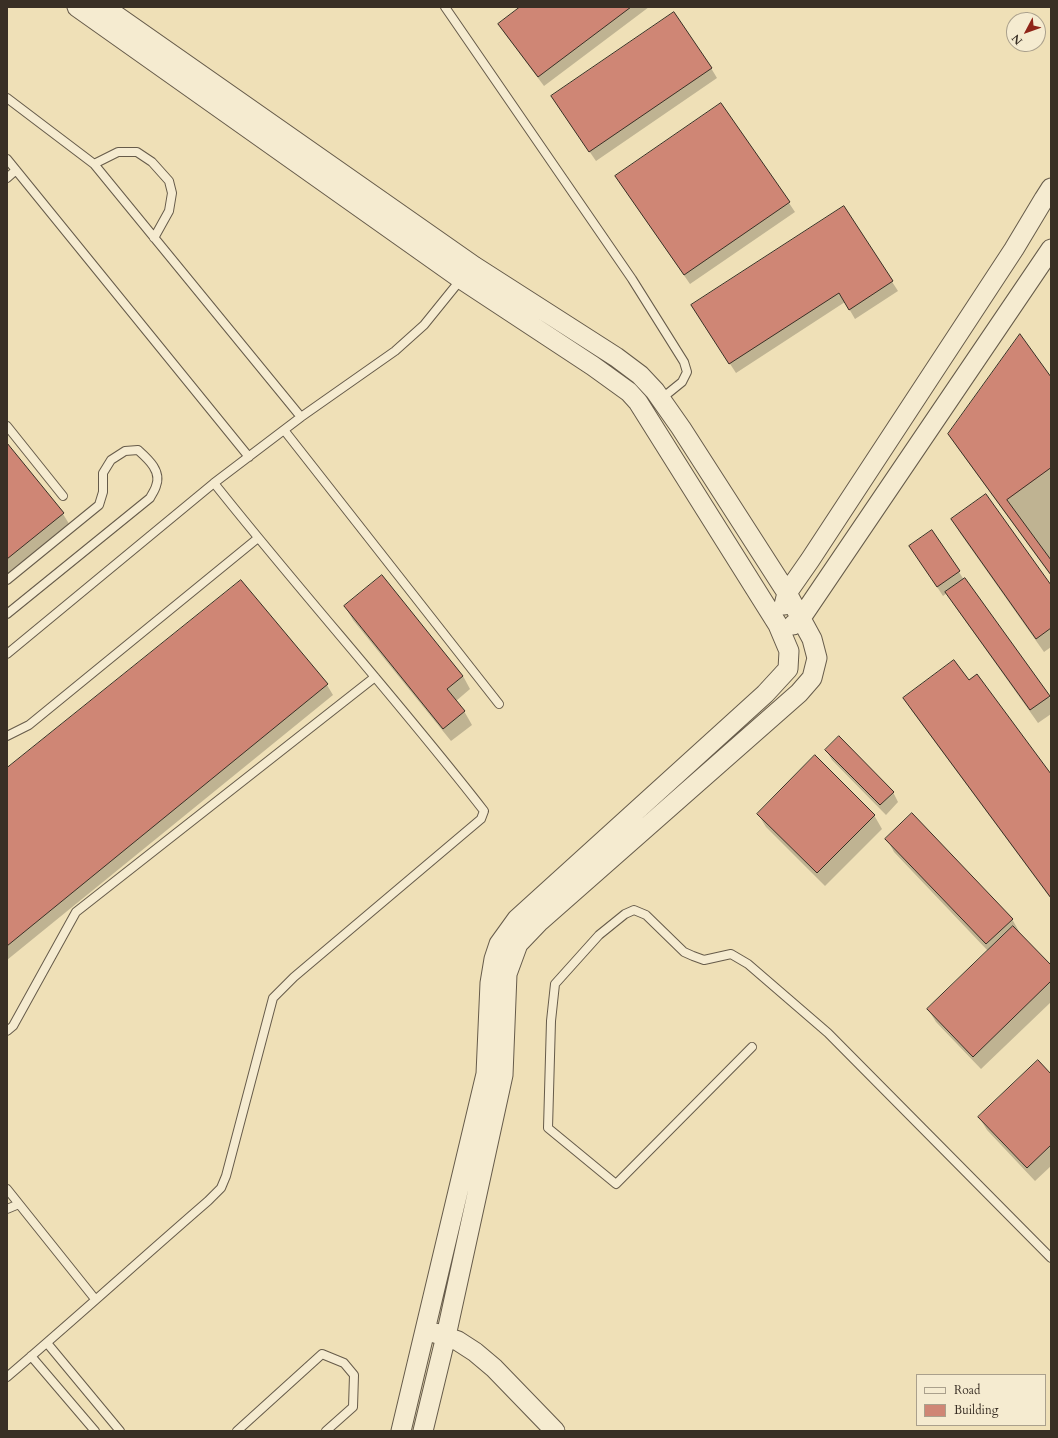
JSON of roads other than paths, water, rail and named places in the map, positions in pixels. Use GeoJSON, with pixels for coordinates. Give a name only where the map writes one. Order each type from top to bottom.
{"type":"FeatureCollection","features":[{"type":"Feature","properties":{"kind":"street"},"geometry":{"type":"LineString","coordinates":[[77,7],[155,51]]}},
{"type":"Feature","properties":{"kind":"street"},"geometry":{"type":"LineString","coordinates":[[104,7],[155,51],[467,272],[628,392],[638,402],[780,629],[789,650],[788,669],[765,694],[517,919],[499,944],[494,959],[490,983],[486,1074],[401,1431]]}},
{"type":"Feature","properties":{"kind":"street"},"geometry":{"type":"LineString","coordinates":[[780,629],[787,593],[815,554],[1014,249],[1051,188]]}},
{"type":"Feature","properties":{"kind":"street"},"geometry":{"type":"LineString","coordinates":[[780,629],[801,618],[1051,249]]}},
{"type":"Feature","properties":{"kind":"street"},"geometry":{"type":"LineString","coordinates":[[422,1431],[446,1336],[503,1075],[507,974],[518,944],[540,921],[799,693],[812,678],[817,658],[812,639],[787,593],[685,434],[655,391],[640,376],[616,357],[467,272]]}},
{"type":"Feature","properties":{"kind":"street"},"geometry":{"type":"LineString","coordinates":[[426,1330],[458,1341],[475,1352],[485,1360],[555,1431]]}},
{"type":"Feature","properties":{"kind":"lane"},"geometry":{"type":"LineString","coordinates":[[445,7],[632,279],[684,362],[687,372],[682,382],[661,399]]}},
{"type":"Feature","properties":{"kind":"lane"},"geometry":{"type":"LineString","coordinates":[[7,98],[94,164],[300,417]]}},
{"type":"Feature","properties":{"kind":"lane"},"geometry":{"type":"LineString","coordinates":[[94,164],[118,152],[138,152],[152,162],[168,181],[172,193],[169,211],[154,238]]}},
{"type":"Feature","properties":{"kind":"lane"},"geometry":{"type":"LineString","coordinates":[[7,159],[249,457]]}},
{"type":"Feature","properties":{"kind":"lane"},"geometry":{"type":"LineString","coordinates":[[7,178],[16,170]]}},
{"type":"Feature","properties":{"kind":"lane"},"geometry":{"type":"LineString","coordinates":[[7,654],[214,483],[300,417],[395,351],[424,325],[467,272]]}},
{"type":"Feature","properties":{"kind":"lane"},"geometry":{"type":"LineString","coordinates":[[7,426],[63,496]]}},
{"type":"Feature","properties":{"kind":"lane"},"geometry":{"type":"LineString","coordinates":[[284,430],[499,704]]}},
{"type":"Feature","properties":{"kind":"lane"},"geometry":{"type":"LineString","coordinates":[[7,580],[99,505],[103,492],[103,473],[111,460],[124,451],[138,450],[150,461],[157,473],[157,485],[150,498],[7,614]]}},
{"type":"Feature","properties":{"kind":"lane"},"geometry":{"type":"LineString","coordinates":[[7,1377],[48,1343],[95,1299],[221,1188],[226,1176],[274,998],[294,977],[481,819],[484,811],[442,757],[258,538],[214,483]]}},
{"type":"Feature","properties":{"kind":"lane"},"geometry":{"type":"LineString","coordinates":[[7,736],[29,725],[258,538]]}},
{"type":"Feature","properties":{"kind":"lane"},"geometry":{"type":"LineString","coordinates":[[7,1031],[13,1026],[76,912],[375,677]]}},
{"type":"Feature","properties":{"kind":"lane"},"geometry":{"type":"LineString","coordinates":[[752,1047],[616,1184],[548,1128],[551,1021],[555,984],[599,935],[626,914],[634,910],[646,915],[684,952],[704,960],[731,954],[748,964],[778,989],[828,1033],[1051,1258]]}},
{"type":"Feature","properties":{"kind":"lane"},"geometry":{"type":"LineString","coordinates":[[7,1189],[95,1299]]}},
{"type":"Feature","properties":{"kind":"lane"},"geometry":{"type":"LineString","coordinates":[[7,1209],[19,1204]]}},
{"type":"Feature","properties":{"kind":"lane"},"geometry":{"type":"LineString","coordinates":[[48,1343],[120,1431]]}},
{"type":"Feature","properties":{"kind":"lane"},"geometry":{"type":"LineString","coordinates":[[237,1431],[322,1354],[344,1363],[354,1375],[353,1408],[326,1431]]}},
{"type":"Feature","properties":{"kind":"lane"},"geometry":{"type":"LineString","coordinates":[[31,1356],[95,1431]]}}]}
